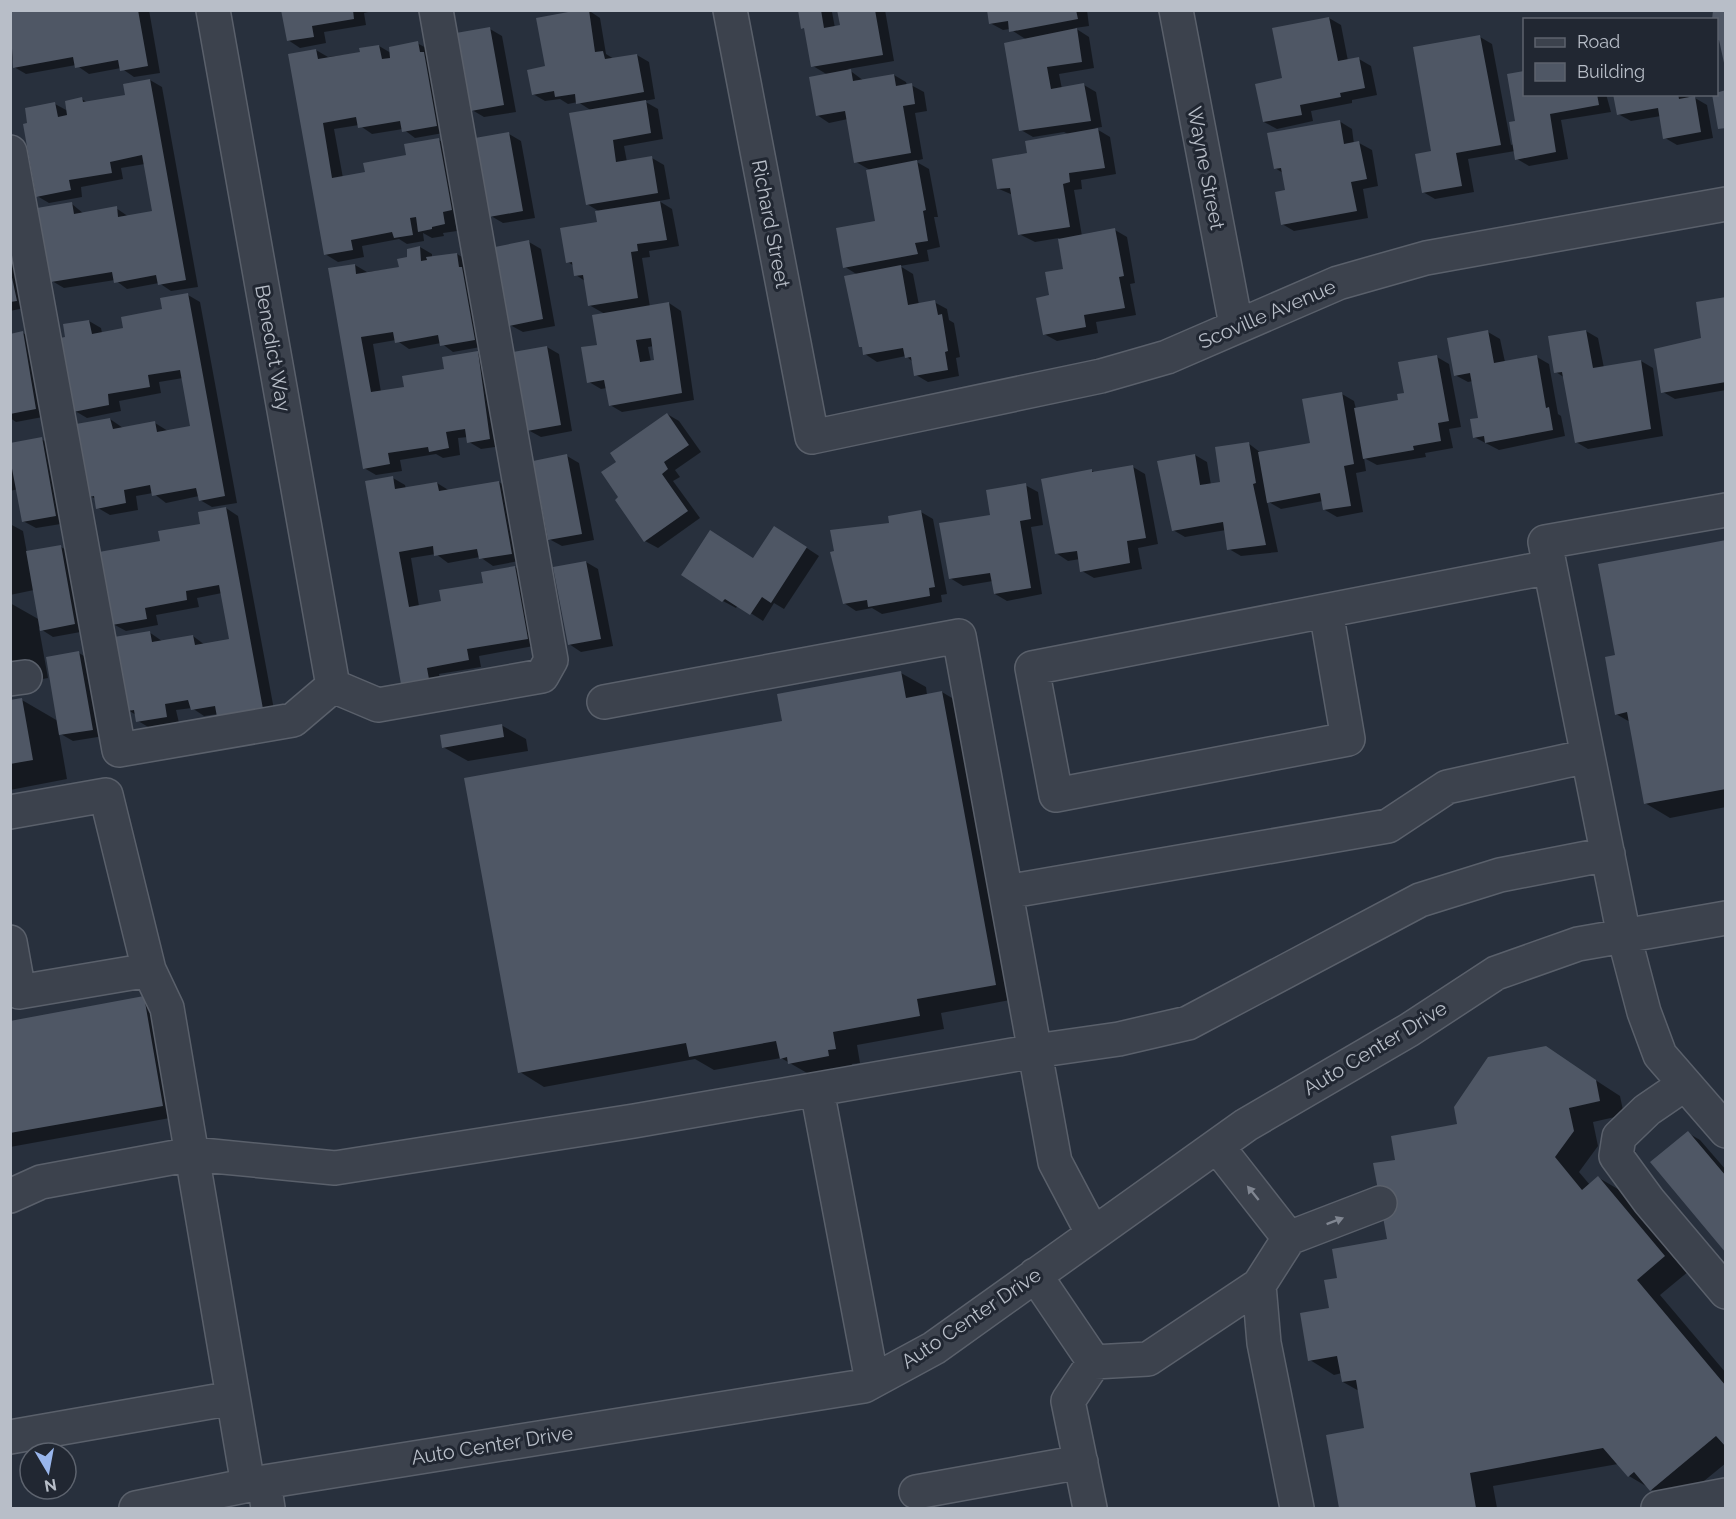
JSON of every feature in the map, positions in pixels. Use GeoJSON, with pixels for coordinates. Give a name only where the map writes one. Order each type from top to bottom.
{"type":"FeatureCollection","features":[{"type":"Feature","properties":{"kind":"street","name":"Benedict Way"},"geometry":{"type":"LineString","coordinates":[[213,10],[333,686]]}},
{"type":"Feature","properties":{"kind":"street"},"geometry":{"type":"LineString","coordinates":[[10,152],[119,750],[293,720],[333,686],[378,705],[542,676],[551,660],[436,10]]}},
{"type":"Feature","properties":{"kind":"street","name":"Richard Street"},"geometry":{"type":"LineString","coordinates":[[729,10],[812,437]]}},
{"type":"Feature","properties":{"kind":"street","name":"Wayne Street"},"geometry":{"type":"LineString","coordinates":[[1176,10],[1236,326]]}},
{"type":"Feature","properties":{"kind":"street","name":"Scoville Avenue"},"geometry":{"type":"LineString","coordinates":[[812,437],[1101,376],[1167,357],[1338,283],[1426,258],[1725,204]]}},
{"type":"Feature","properties":{"kind":"street"},"geometry":{"type":"LineString","coordinates":[[1710,1104],[1660,1055],[1644,1012],[1624,936],[1545,542],[1725,510]]}},
{"type":"Feature","properties":{"kind":"street"},"geometry":{"type":"LineString","coordinates":[[1326,610],[1348,739],[1056,795],[1032,668],[1326,610],[1550,567]]}},
{"type":"Feature","properties":{"kind":"street"},"geometry":{"type":"LineString","coordinates":[[604,702],[959,636],[1055,1162],[1093,1234]]}},
{"type":"Feature","properties":{"kind":"street"},"geometry":{"type":"LineString","coordinates":[[1006,892],[1388,826],[1447,787],[1588,756]]}},
{"type":"Feature","properties":{"kind":"street"},"geometry":{"type":"LineString","coordinates":[[10,812],[106,795],[149,970],[167,1008],[233,1398],[260,1492]]}},
{"type":"Feature","properties":{"kind":"street"},"geometry":{"type":"LineString","coordinates":[[10,1196],[41,1182],[192,1154],[335,1168],[1119,1039],[1188,1023],[1420,900],[1500,875],[1608,854]]}},
{"type":"Feature","properties":{"kind":"street","name":"Auto Center Drive"},"geometry":{"type":"LineString","coordinates":[[136,1509],[260,1492],[852,1388],[872,1381],[934,1348],[1246,1125],[1409,1030],[1496,973],[1578,944],[1725,918]]}},
{"type":"Feature","properties":{"kind":"street"},"geometry":{"type":"LineString","coordinates":[[10,942],[19,992],[149,970]]}},
{"type":"Feature","properties":{"kind":"street"},"geometry":{"type":"LineString","coordinates":[[817,1090],[872,1381]]}},
{"type":"Feature","properties":{"kind":"street"},"geometry":{"type":"LineString","coordinates":[[1710,1104],[1647,1110],[1619,1137],[1616,1156],[1649,1201],[1725,1292]]}},
{"type":"Feature","properties":{"kind":"street"},"geometry":{"type":"LineString","coordinates":[[1217,1146],[1289,1238]]}},
{"type":"Feature","properties":{"kind":"street"},"geometry":{"type":"LineString","coordinates":[[1094,1362],[1148,1359],[1259,1285],[1289,1238],[1380,1203]]}},
{"type":"Feature","properties":{"kind":"street"},"geometry":{"type":"LineString","coordinates":[[1035,1275],[1094,1362]]}},
{"type":"Feature","properties":{"kind":"street"},"geometry":{"type":"LineString","coordinates":[[1259,1285],[1264,1343],[1297,1509]]}},
{"type":"Feature","properties":{"kind":"street"},"geometry":{"type":"LineString","coordinates":[[1186,1335],[1235,1328],[1264,1343]]}},
{"type":"Feature","properties":{"kind":"street"},"geometry":{"type":"LineString","coordinates":[[1090,1509],[1068,1401],[1094,1362]]}},
{"type":"Feature","properties":{"kind":"street"},"geometry":{"type":"LineString","coordinates":[[10,1437],[233,1398]]}},
{"type":"Feature","properties":{"kind":"street"},"geometry":{"type":"LineString","coordinates":[[916,1492],[1081,1462]]}},
{"type":"Feature","properties":{"kind":"street"},"geometry":{"type":"LineString","coordinates":[[1658,1509],[1725,1495]]}},
{"type":"Feature","properties":{"kind":"building"},"geometry":{"type":"Polygon","coordinates":[[[10,10],[138,10],[148,66],[120,71],[118,60],[75,68],[73,57],[13,68],[10,10]]]}},
{"type":"Feature","properties":{"kind":"building"},"geometry":{"type":"Polygon","coordinates":[[[281,10],[353,10],[354,19],[312,26],[314,37],[287,41],[281,10]]]}},
{"type":"Feature","properties":{"kind":"building"},"geometry":{"type":"Polygon","coordinates":[[[589,10],[595,52],[603,51],[605,59],[637,54],[644,92],[576,104],[575,94],[555,97],[554,91],[532,95],[527,70],[545,66],[536,18],[589,10]]]}},
{"type":"Feature","properties":{"kind":"building"},"geometry":{"type":"Polygon","coordinates":[[[798,10],[821,10],[824,28],[840,25],[837,10],[875,10],[883,55],[811,67],[804,28],[801,29],[798,10]]]}},
{"type":"Feature","properties":{"kind":"building"},"geometry":{"type":"Polygon","coordinates":[[[987,10],[1076,10],[1078,19],[1009,32],[1008,21],[989,24],[987,10]]]}},
{"type":"Feature","properties":{"kind":"building"},"geometry":{"type":"Polygon","coordinates":[[[1713,10],[1726,10],[1726,72],[1718,40],[1718,18],[1712,18],[1713,10]]]}},
{"type":"Feature","properties":{"kind":"building"},"geometry":{"type":"Polygon","coordinates":[[[1329,17],[1338,61],[1359,57],[1365,88],[1340,93],[1341,97],[1300,105],[1302,115],[1263,122],[1255,84],[1282,78],[1272,28],[1329,17]]]}},
{"type":"Feature","properties":{"kind":"building"},"geometry":{"type":"Polygon","coordinates":[[[490,27],[504,105],[471,111],[456,33],[490,27]]]}},
{"type":"Feature","properties":{"kind":"building"},"geometry":{"type":"Polygon","coordinates":[[[1077,28],[1082,62],[1047,67],[1051,89],[1084,83],[1091,121],[1019,131],[1004,43],[1077,28]]]}},
{"type":"Feature","properties":{"kind":"building"},"geometry":{"type":"Polygon","coordinates":[[[1480,35],[1501,145],[1456,153],[1462,186],[1422,193],[1415,154],[1431,151],[1413,47],[1480,35]]]}},
{"type":"Feature","properties":{"kind":"building"},"geometry":{"type":"Polygon","coordinates":[[[418,41],[420,52],[424,52],[437,126],[402,132],[400,121],[358,128],[356,117],[323,123],[332,178],[365,172],[363,163],[406,155],[404,144],[439,138],[452,210],[443,212],[445,224],[432,227],[432,229],[418,232],[416,217],[410,218],[413,235],[394,238],[392,232],[351,240],[353,250],[324,255],[288,54],[316,49],[318,59],[360,52],[359,48],[379,45],[382,59],[390,58],[389,47],[418,41]]]}},
{"type":"Feature","properties":{"kind":"building"},"geometry":{"type":"Polygon","coordinates":[[[851,69],[853,81],[894,74],[896,86],[912,83],[915,104],[903,106],[911,153],[854,163],[845,111],[816,116],[809,77],[851,69]]]}},
{"type":"Feature","properties":{"kind":"building"},"geometry":{"type":"Polygon","coordinates":[[[1523,71],[1523,96],[1597,96],[1599,105],[1550,114],[1556,152],[1515,160],[1509,122],[1515,121],[1507,74],[1523,71]]]}},
{"type":"Feature","properties":{"kind":"building"},"geometry":{"type":"Polygon","coordinates":[[[150,79],[186,280],[158,285],[156,275],[114,283],[112,272],[51,282],[37,208],[72,202],[74,214],[117,206],[118,217],[152,211],[142,155],[110,162],[112,173],[69,180],[71,190],[36,197],[23,124],[27,123],[25,108],[55,102],[58,117],[67,115],[65,101],[82,97],[83,102],[125,95],[123,84],[150,79]]]}},
{"type":"Feature","properties":{"kind":"building"},"geometry":{"type":"Polygon","coordinates":[[[1726,90],[1726,128],[1718,129],[1712,96],[1718,96],[1718,92],[1726,90]]]}},
{"type":"Feature","properties":{"kind":"building"},"geometry":{"type":"Polygon","coordinates":[[[1613,96],[1678,96],[1679,99],[1695,96],[1701,132],[1663,139],[1658,108],[1617,115],[1613,96]]]}},
{"type":"Feature","properties":{"kind":"building"},"geometry":{"type":"Polygon","coordinates":[[[646,100],[651,133],[613,140],[616,162],[652,156],[658,193],[586,205],[569,113],[646,100]]]}},
{"type":"Feature","properties":{"kind":"building"},"geometry":{"type":"Polygon","coordinates":[[[1340,120],[1344,144],[1359,141],[1367,179],[1351,182],[1357,211],[1281,225],[1275,192],[1285,190],[1281,168],[1274,169],[1267,133],[1340,120]]]}},
{"type":"Feature","properties":{"kind":"building"},"geometry":{"type":"Polygon","coordinates":[[[1098,128],[1105,168],[1069,173],[1070,182],[1063,184],[1070,227],[1018,235],[1010,188],[997,189],[992,159],[1027,153],[1025,141],[1098,128]]]}},
{"type":"Feature","properties":{"kind":"building"},"geometry":{"type":"Polygon","coordinates":[[[509,132],[523,211],[489,217],[475,138],[509,132]]]}},
{"type":"Feature","properties":{"kind":"building"},"geometry":{"type":"Polygon","coordinates":[[[917,160],[926,210],[923,211],[928,241],[915,243],[918,254],[843,268],[836,228],[875,221],[866,170],[917,160]]]}},
{"type":"Feature","properties":{"kind":"building"},"geometry":{"type":"Polygon","coordinates":[[[660,201],[667,240],[637,244],[638,251],[631,252],[638,298],[588,306],[583,275],[574,276],[572,262],[566,263],[560,228],[597,222],[595,211],[660,201]]]}},
{"type":"Feature","properties":{"kind":"building"},"geometry":{"type":"Polygon","coordinates":[[[1115,228],[1124,276],[1119,277],[1125,308],[1084,315],[1086,327],[1043,335],[1036,298],[1049,295],[1045,272],[1063,269],[1058,239],[1115,228]]]}},
{"type":"Feature","properties":{"kind":"building"},"geometry":{"type":"Polygon","coordinates":[[[529,240],[543,319],[509,326],[495,247],[529,240]]]}},
{"type":"Feature","properties":{"kind":"building"},"geometry":{"type":"Polygon","coordinates":[[[420,246],[421,261],[427,260],[426,257],[457,253],[459,267],[462,267],[475,340],[440,346],[438,335],[395,343],[393,332],[361,337],[371,392],[404,387],[402,376],[444,369],[442,357],[478,351],[490,439],[467,443],[465,429],[446,432],[449,448],[429,452],[428,447],[388,453],[390,464],[363,469],[328,268],[355,264],[356,274],[399,267],[397,259],[407,257],[407,249],[420,246]]]}},
{"type":"Feature","properties":{"kind":"building"},"geometry":{"type":"Polygon","coordinates":[[[901,265],[908,305],[935,300],[938,315],[942,314],[948,351],[945,352],[948,370],[914,376],[911,357],[905,358],[903,348],[863,355],[862,347],[859,347],[844,276],[901,265]]]}},
{"type":"Feature","properties":{"kind":"building"},"geometry":{"type":"Polygon","coordinates":[[[10,268],[17,301],[10,302],[10,268]]]}},
{"type":"Feature","properties":{"kind":"building"},"geometry":{"type":"Polygon","coordinates":[[[188,293],[225,496],[199,501],[196,488],[152,496],[150,485],[124,490],[126,503],[96,509],[94,496],[89,497],[76,424],[110,418],[113,429],[155,421],[157,432],[190,426],[180,370],[148,375],[150,387],[108,394],[109,405],[73,412],[60,338],[65,337],[63,324],[89,320],[92,334],[123,328],[121,317],[162,309],[160,298],[188,293]]]}},
{"type":"Feature","properties":{"kind":"building"},"geometry":{"type":"Polygon","coordinates":[[[1726,297],[1726,382],[1661,393],[1654,349],[1701,338],[1696,302],[1726,297]]]}},
{"type":"Feature","properties":{"kind":"building"},"geometry":{"type":"Polygon","coordinates":[[[669,302],[682,393],[609,406],[604,380],[587,383],[581,347],[597,345],[592,315],[669,302]],[[651,338],[636,340],[640,362],[654,360],[651,338]]]}},
{"type":"Feature","properties":{"kind":"building"},"geometry":{"type":"Polygon","coordinates":[[[1488,330],[1494,363],[1537,355],[1546,408],[1549,407],[1553,430],[1485,443],[1484,436],[1473,438],[1470,419],[1478,418],[1470,373],[1454,376],[1447,338],[1488,330]]]}},
{"type":"Feature","properties":{"kind":"building"},"geometry":{"type":"Polygon","coordinates":[[[1586,330],[1593,368],[1641,360],[1651,429],[1575,443],[1562,372],[1554,373],[1548,336],[1586,330]]]}},
{"type":"Feature","properties":{"kind":"building"},"geometry":{"type":"Polygon","coordinates":[[[23,331],[36,409],[10,414],[10,334],[23,331]]]}},
{"type":"Feature","properties":{"kind":"building"},"geometry":{"type":"Polygon","coordinates":[[[547,346],[561,425],[527,431],[513,352],[547,346]]]}},
{"type":"Feature","properties":{"kind":"building"},"geometry":{"type":"Polygon","coordinates":[[[1437,355],[1449,421],[1438,423],[1441,441],[1413,446],[1414,450],[1363,459],[1354,408],[1398,400],[1397,394],[1404,393],[1398,362],[1437,355]]]}},
{"type":"Feature","properties":{"kind":"building"},"geometry":{"type":"Polygon","coordinates":[[[1342,392],[1354,464],[1344,466],[1351,506],[1323,510],[1320,493],[1267,503],[1258,452],[1310,443],[1302,399],[1342,392]]]}},
{"type":"Feature","properties":{"kind":"building"},"geometry":{"type":"Polygon","coordinates":[[[667,413],[689,445],[664,462],[668,469],[662,474],[688,511],[644,542],[615,500],[618,497],[601,472],[616,462],[610,453],[667,413]]]}},
{"type":"Feature","properties":{"kind":"building"},"geometry":{"type":"Polygon","coordinates":[[[42,437],[56,516],[22,522],[10,458],[10,443],[42,437]]]}},
{"type":"Feature","properties":{"kind":"building"},"geometry":{"type":"Polygon","coordinates":[[[1249,442],[1256,483],[1253,484],[1266,545],[1227,550],[1223,522],[1172,531],[1157,461],[1195,454],[1200,485],[1220,482],[1215,447],[1249,442]]]}},
{"type":"Feature","properties":{"kind":"building"},"geometry":{"type":"Polygon","coordinates":[[[567,454],[582,534],[548,540],[533,461],[567,454]]]}},
{"type":"Feature","properties":{"kind":"building"},"geometry":{"type":"Polygon","coordinates":[[[1133,465],[1146,538],[1127,541],[1130,563],[1080,572],[1077,551],[1055,554],[1041,479],[1092,469],[1092,472],[1133,465]]]}},
{"type":"Feature","properties":{"kind":"building"},"geometry":{"type":"Polygon","coordinates":[[[393,476],[395,489],[437,482],[439,491],[499,481],[512,554],[479,559],[477,549],[434,556],[433,546],[399,552],[409,607],[441,601],[439,590],[483,583],[481,572],[515,566],[528,639],[467,649],[469,660],[427,668],[429,679],[401,684],[365,481],[393,476]]]}},
{"type":"Feature","properties":{"kind":"building"},"geometry":{"type":"Polygon","coordinates":[[[1026,483],[1031,519],[1020,521],[1031,588],[994,594],[990,573],[949,579],[939,523],[990,515],[986,490],[1026,483]]]}},
{"type":"Feature","properties":{"kind":"building"},"geometry":{"type":"Polygon","coordinates":[[[226,507],[263,709],[217,717],[215,706],[191,710],[188,700],[165,704],[167,717],[136,722],[134,710],[127,711],[114,637],[150,631],[152,642],[193,635],[195,645],[229,639],[219,585],[186,591],[187,600],[145,608],[147,619],[112,625],[99,552],[160,541],[158,531],[200,524],[198,512],[226,507]]]}},
{"type":"Feature","properties":{"kind":"building"},"geometry":{"type":"Polygon","coordinates":[[[921,510],[935,587],[929,588],[930,596],[868,607],[867,600],[843,604],[830,552],[834,551],[830,530],[889,523],[888,516],[921,510]]]}},
{"type":"Feature","properties":{"kind":"building"},"geometry":{"type":"Polygon","coordinates":[[[774,526],[807,547],[771,603],[762,597],[750,615],[725,599],[722,602],[681,575],[710,530],[753,558],[774,526]]]}},
{"type":"Feature","properties":{"kind":"building"},"geometry":{"type":"Polygon","coordinates":[[[1726,540],[1726,789],[1644,804],[1627,712],[1615,715],[1605,657],[1615,655],[1598,564],[1726,540]]]}},
{"type":"Feature","properties":{"kind":"building"},"geometry":{"type":"Polygon","coordinates":[[[61,545],[75,624],[40,631],[26,551],[61,545]]]}},
{"type":"Feature","properties":{"kind":"building"},"geometry":{"type":"Polygon","coordinates":[[[586,561],[601,639],[568,645],[553,567],[586,561]]]}},
{"type":"Feature","properties":{"kind":"building"},"geometry":{"type":"Polygon","coordinates":[[[79,651],[93,730],[59,735],[46,657],[79,651]]]}},
{"type":"Feature","properties":{"kind":"building"},"geometry":{"type":"Polygon","coordinates":[[[901,671],[906,698],[942,691],[996,985],[917,999],[920,1016],[833,1032],[836,1049],[828,1050],[829,1056],[788,1064],[787,1057],[780,1059],[776,1041],[689,1057],[686,1043],[518,1073],[464,778],[782,721],[777,694],[901,671]]]}},
{"type":"Feature","properties":{"kind":"building"},"geometry":{"type":"Polygon","coordinates":[[[22,698],[33,760],[10,764],[10,700],[22,698]]]}},
{"type":"Feature","properties":{"kind":"building"},"geometry":{"type":"Polygon","coordinates":[[[502,724],[504,737],[442,748],[440,735],[502,724]]]}},
{"type":"Feature","properties":{"kind":"building"},"geometry":{"type":"Polygon","coordinates":[[[144,996],[163,1106],[10,1133],[10,1021],[144,996]]]}},
{"type":"Feature","properties":{"kind":"building"},"geometry":{"type":"Polygon","coordinates":[[[1546,1046],[1596,1080],[1600,1101],[1569,1108],[1574,1131],[1555,1157],[1582,1190],[1598,1176],[1665,1256],[1637,1280],[1726,1386],[1726,1447],[1716,1436],[1650,1491],[1634,1472],[1628,1477],[1603,1448],[1470,1473],[1476,1508],[1339,1508],[1326,1435],[1364,1428],[1356,1380],[1342,1382],[1337,1356],[1308,1361],[1300,1313],[1329,1308],[1324,1280],[1337,1278],[1332,1249],[1387,1239],[1373,1163],[1395,1160],[1391,1136],[1457,1124],[1454,1107],[1488,1057],[1546,1046]]]}},
{"type":"Feature","properties":{"kind":"building"},"geometry":{"type":"Polygon","coordinates":[[[1688,1131],[1726,1176],[1726,1253],[1650,1162],[1688,1131]]]}}]}
